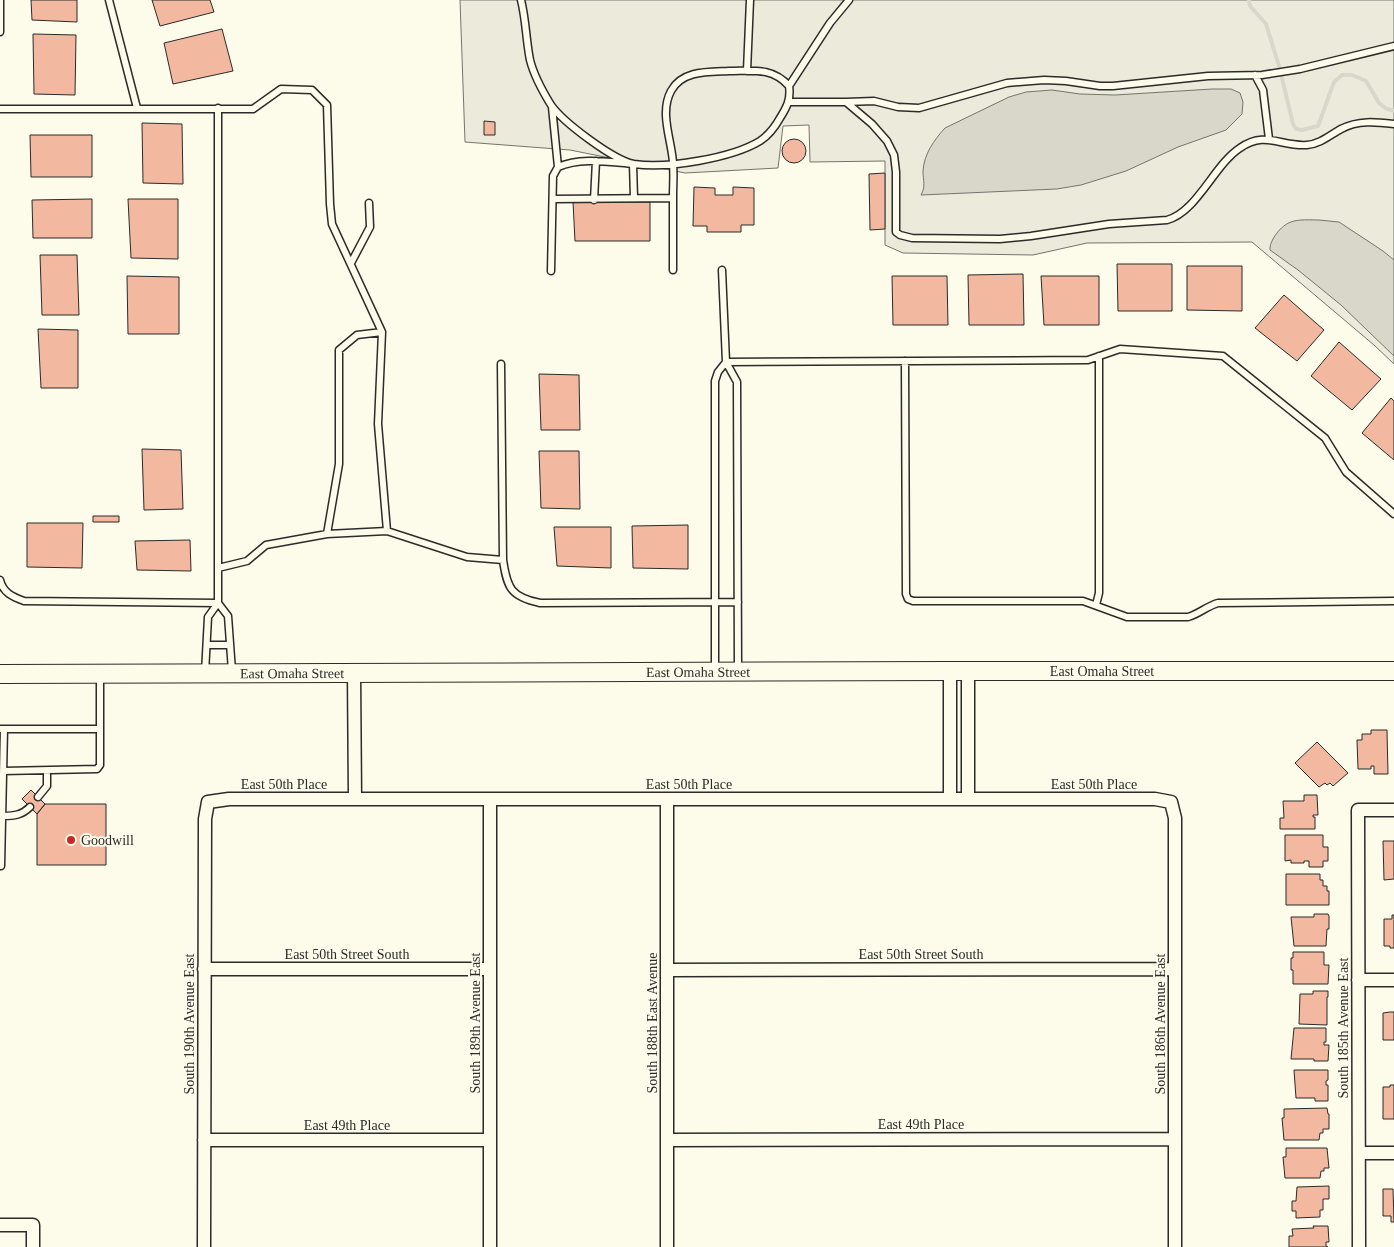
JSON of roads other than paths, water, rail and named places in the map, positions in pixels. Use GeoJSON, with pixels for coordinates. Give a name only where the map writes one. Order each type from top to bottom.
{"type":"FeatureCollection","features":[{"type":"Feature","properties":{"kind":"street"},"geometry":{"type":"LineString","coordinates":[[950,671],[950,798]]}},
{"type":"Feature","properties":{"kind":"street"},"geometry":{"type":"LineString","coordinates":[[968,671],[968,798]]}},
{"type":"Feature","properties":{"kind":"street","name":"East Omaha Street"},"geometry":{"type":"LineString","coordinates":[[0,674],[1394,671]]}},
{"type":"Feature","properties":{"kind":"street"},"geometry":{"type":"LineString","coordinates":[[354,673],[355,799]]}},
{"type":"Feature","properties":{"kind":"street","name":"East 50th Place"},"geometry":{"type":"LineString","coordinates":[[208,802],[229,799],[968,798],[1155,799],[1171,802]]}},
{"type":"Feature","properties":{"kind":"street","name":"South 189th Avenue East"},"geometry":{"type":"LineString","coordinates":[[490,799],[490,1247]]}},
{"type":"Feature","properties":{"kind":"street","name":"South 188th East Avenue"},"geometry":{"type":"LineString","coordinates":[[667,799],[667,1247]]}},
{"type":"Feature","properties":{"kind":"street","name":"South 190th Avenue East"},"geometry":{"type":"LineString","coordinates":[[204,1247],[204,820],[208,802]]}},
{"type":"Feature","properties":{"kind":"street","name":"South 186th Avenue East"},"geometry":{"type":"LineString","coordinates":[[1171,802],[1175,818],[1175,1247]]}},
{"type":"Feature","properties":{"kind":"street","name":"South 185th Avenue East"},"geometry":{"type":"LineString","coordinates":[[1359,1247],[1358,810],[1394,810]]}},
{"type":"Feature","properties":{"kind":"street","name":"East 50th Street South"},"geometry":{"type":"LineString","coordinates":[[204,969],[490,969]]}},
{"type":"Feature","properties":{"kind":"street","name":"East 50th Street South"},"geometry":{"type":"LineString","coordinates":[[667,970],[1175,969]]}},
{"type":"Feature","properties":{"kind":"street"},"geometry":{"type":"LineString","coordinates":[[1358,980],[1394,980]]}},
{"type":"Feature","properties":{"kind":"street","name":"East 49th Place"},"geometry":{"type":"LineString","coordinates":[[667,1140],[1175,1139]]}},
{"type":"Feature","properties":{"kind":"street","name":"East 49th Place"},"geometry":{"type":"LineString","coordinates":[[204,1140],[490,1140]]}},
{"type":"Feature","properties":{"kind":"street"},"geometry":{"type":"LineString","coordinates":[[1359,1153],[1394,1153]]}},
{"type":"Feature","properties":{"kind":"street"},"geometry":{"type":"LineString","coordinates":[[0,1225],[33,1225],[33,1247]]}},
{"type":"Feature","properties":{"kind":"lane"},"geometry":{"type":"LineString","coordinates":[[0,0],[0,32]]}},
{"type":"Feature","properties":{"kind":"lane"},"geometry":{"type":"LineString","coordinates":[[109,0],[137,108]]}},
{"type":"Feature","properties":{"kind":"lane"},"geometry":{"type":"LineString","coordinates":[[521,0],[533,69],[552,106],[580,133],[611,153],[633,164]]}},
{"type":"Feature","properties":{"kind":"lane"},"geometry":{"type":"LineString","coordinates":[[747,71],[750,0]]}},
{"type":"Feature","properties":{"kind":"lane"},"geometry":{"type":"LineString","coordinates":[[558,166],[568,162],[596,161],[633,164],[674,164],[724,155],[743,149],[761,140],[770,132],[789,102],[789,86],[830,23],[849,0]]}},
{"type":"Feature","properties":{"kind":"lane"},"geometry":{"type":"LineString","coordinates":[[789,102],[874,101],[898,107],[919,108],[987,88],[1025,81],[1053,80],[1114,86],[1208,76],[1256,75],[1300,69],[1394,46]]}},
{"type":"Feature","properties":{"kind":"lane"},"geometry":{"type":"LineString","coordinates":[[673,270],[674,164],[666,115],[667,102],[671,90],[681,80],[692,74],[760,70],[774,74],[789,86]]}},
{"type":"Feature","properties":{"kind":"lane"},"geometry":{"type":"LineString","coordinates":[[1256,75],[1263,90],[1269,139]]}},
{"type":"Feature","properties":{"kind":"lane"},"geometry":{"type":"LineString","coordinates":[[0,109],[254,109],[281,89],[312,90],[327,105],[332,224],[382,332],[378,424],[387,531]]}},
{"type":"Feature","properties":{"kind":"lane"},"geometry":{"type":"LineString","coordinates":[[846,102],[857,109],[887,140],[894,155],[896,172],[896,229],[900,235],[912,238],[1000,239],[1115,223],[1174,219],[1185,210],[1226,160],[1240,147],[1256,140],[1269,139],[1307,145],[1314,144],[1343,128],[1359,123],[1378,122],[1394,124]]}},
{"type":"Feature","properties":{"kind":"lane"},"geometry":{"type":"LineString","coordinates":[[551,271],[553,176],[558,166],[552,106]]}},
{"type":"Feature","properties":{"kind":"lane"},"geometry":{"type":"LineString","coordinates":[[206,674],[208,617],[218,603],[218,108]]}},
{"type":"Feature","properties":{"kind":"lane"},"geometry":{"type":"LineString","coordinates":[[594,200],[596,161]]}},
{"type":"Feature","properties":{"kind":"lane"},"geometry":{"type":"LineString","coordinates":[[633,164],[634,198]]}},
{"type":"Feature","properties":{"kind":"lane"},"geometry":{"type":"LineString","coordinates":[[553,199],[673,198]]}},
{"type":"Feature","properties":{"kind":"lane"},"geometry":{"type":"LineString","coordinates":[[351,263],[370,227],[369,203]]}},
{"type":"Feature","properties":{"kind":"lane"},"geometry":{"type":"LineString","coordinates":[[722,270],[726,362],[737,382],[738,672]]}},
{"type":"Feature","properties":{"kind":"lane"},"geometry":{"type":"LineString","coordinates":[[327,534],[339,464],[339,350],[357,334],[382,332]]}},
{"type":"Feature","properties":{"kind":"lane"},"geometry":{"type":"LineString","coordinates":[[726,362],[1088,360],[1120,348],[1223,356],[1325,438],[1346,472],[1394,514]]}},
{"type":"Feature","properties":{"kind":"lane"},"geometry":{"type":"LineString","coordinates":[[1096,605],[1099,593],[1100,356]]}},
{"type":"Feature","properties":{"kind":"lane"},"geometry":{"type":"LineString","coordinates":[[905,361],[906,584],[908,599],[913,601],[1083,601],[1127,618],[1188,618],[1218,603],[1394,601]]}},
{"type":"Feature","properties":{"kind":"lane"},"geometry":{"type":"LineString","coordinates":[[715,672],[714,381],[726,362]]}},
{"type":"Feature","properties":{"kind":"lane"},"geometry":{"type":"LineString","coordinates":[[501,364],[502,560],[506,580],[512,590],[524,600],[540,603],[738,602]]}},
{"type":"Feature","properties":{"kind":"lane"},"geometry":{"type":"LineString","coordinates":[[218,568],[247,561],[266,545],[327,534],[387,531],[467,557],[502,560]]}},
{"type":"Feature","properties":{"kind":"lane"},"geometry":{"type":"LineString","coordinates":[[0,580],[2,586],[11,597],[24,601],[218,603]]}},
{"type":"Feature","properties":{"kind":"lane"},"geometry":{"type":"LineString","coordinates":[[218,603],[228,616],[232,674]]}},
{"type":"Feature","properties":{"kind":"lane"},"geometry":{"type":"LineString","coordinates":[[207,645],[229,645]]}},
{"type":"Feature","properties":{"kind":"lane"},"geometry":{"type":"LineString","coordinates":[[3,771],[97,769],[100,765],[100,673]]}},
{"type":"Feature","properties":{"kind":"lane"},"geometry":{"type":"LineString","coordinates":[[1,866],[3,816],[2,729],[100,729]]}},
{"type":"Feature","properties":{"kind":"lane"},"geometry":{"type":"LineString","coordinates":[[38,798],[47,786],[47,771]]}},
{"type":"Feature","properties":{"kind":"lane"},"geometry":{"type":"LineString","coordinates":[[3,816],[16,816],[25,812],[30,807]]}},
{"type":"Feature","properties":{"kind":"waterway"},"geometry":{"type":"LineString","coordinates":[[1249,0],[1250,6],[1266,24],[1279,66]]}},
{"type":"Feature","properties":{"kind":"waterway"},"geometry":{"type":"LineString","coordinates":[[1282,78],[1293,124],[1296,129],[1302,130],[1318,126],[1334,82],[1342,75],[1352,75],[1366,81],[1379,103],[1385,108],[1394,111]]}},
{"type":"Feature","properties":{"kind":"place","name":"Goodwill"},"geometry":{"type":"Point","coordinates":[71,840]}}]}
